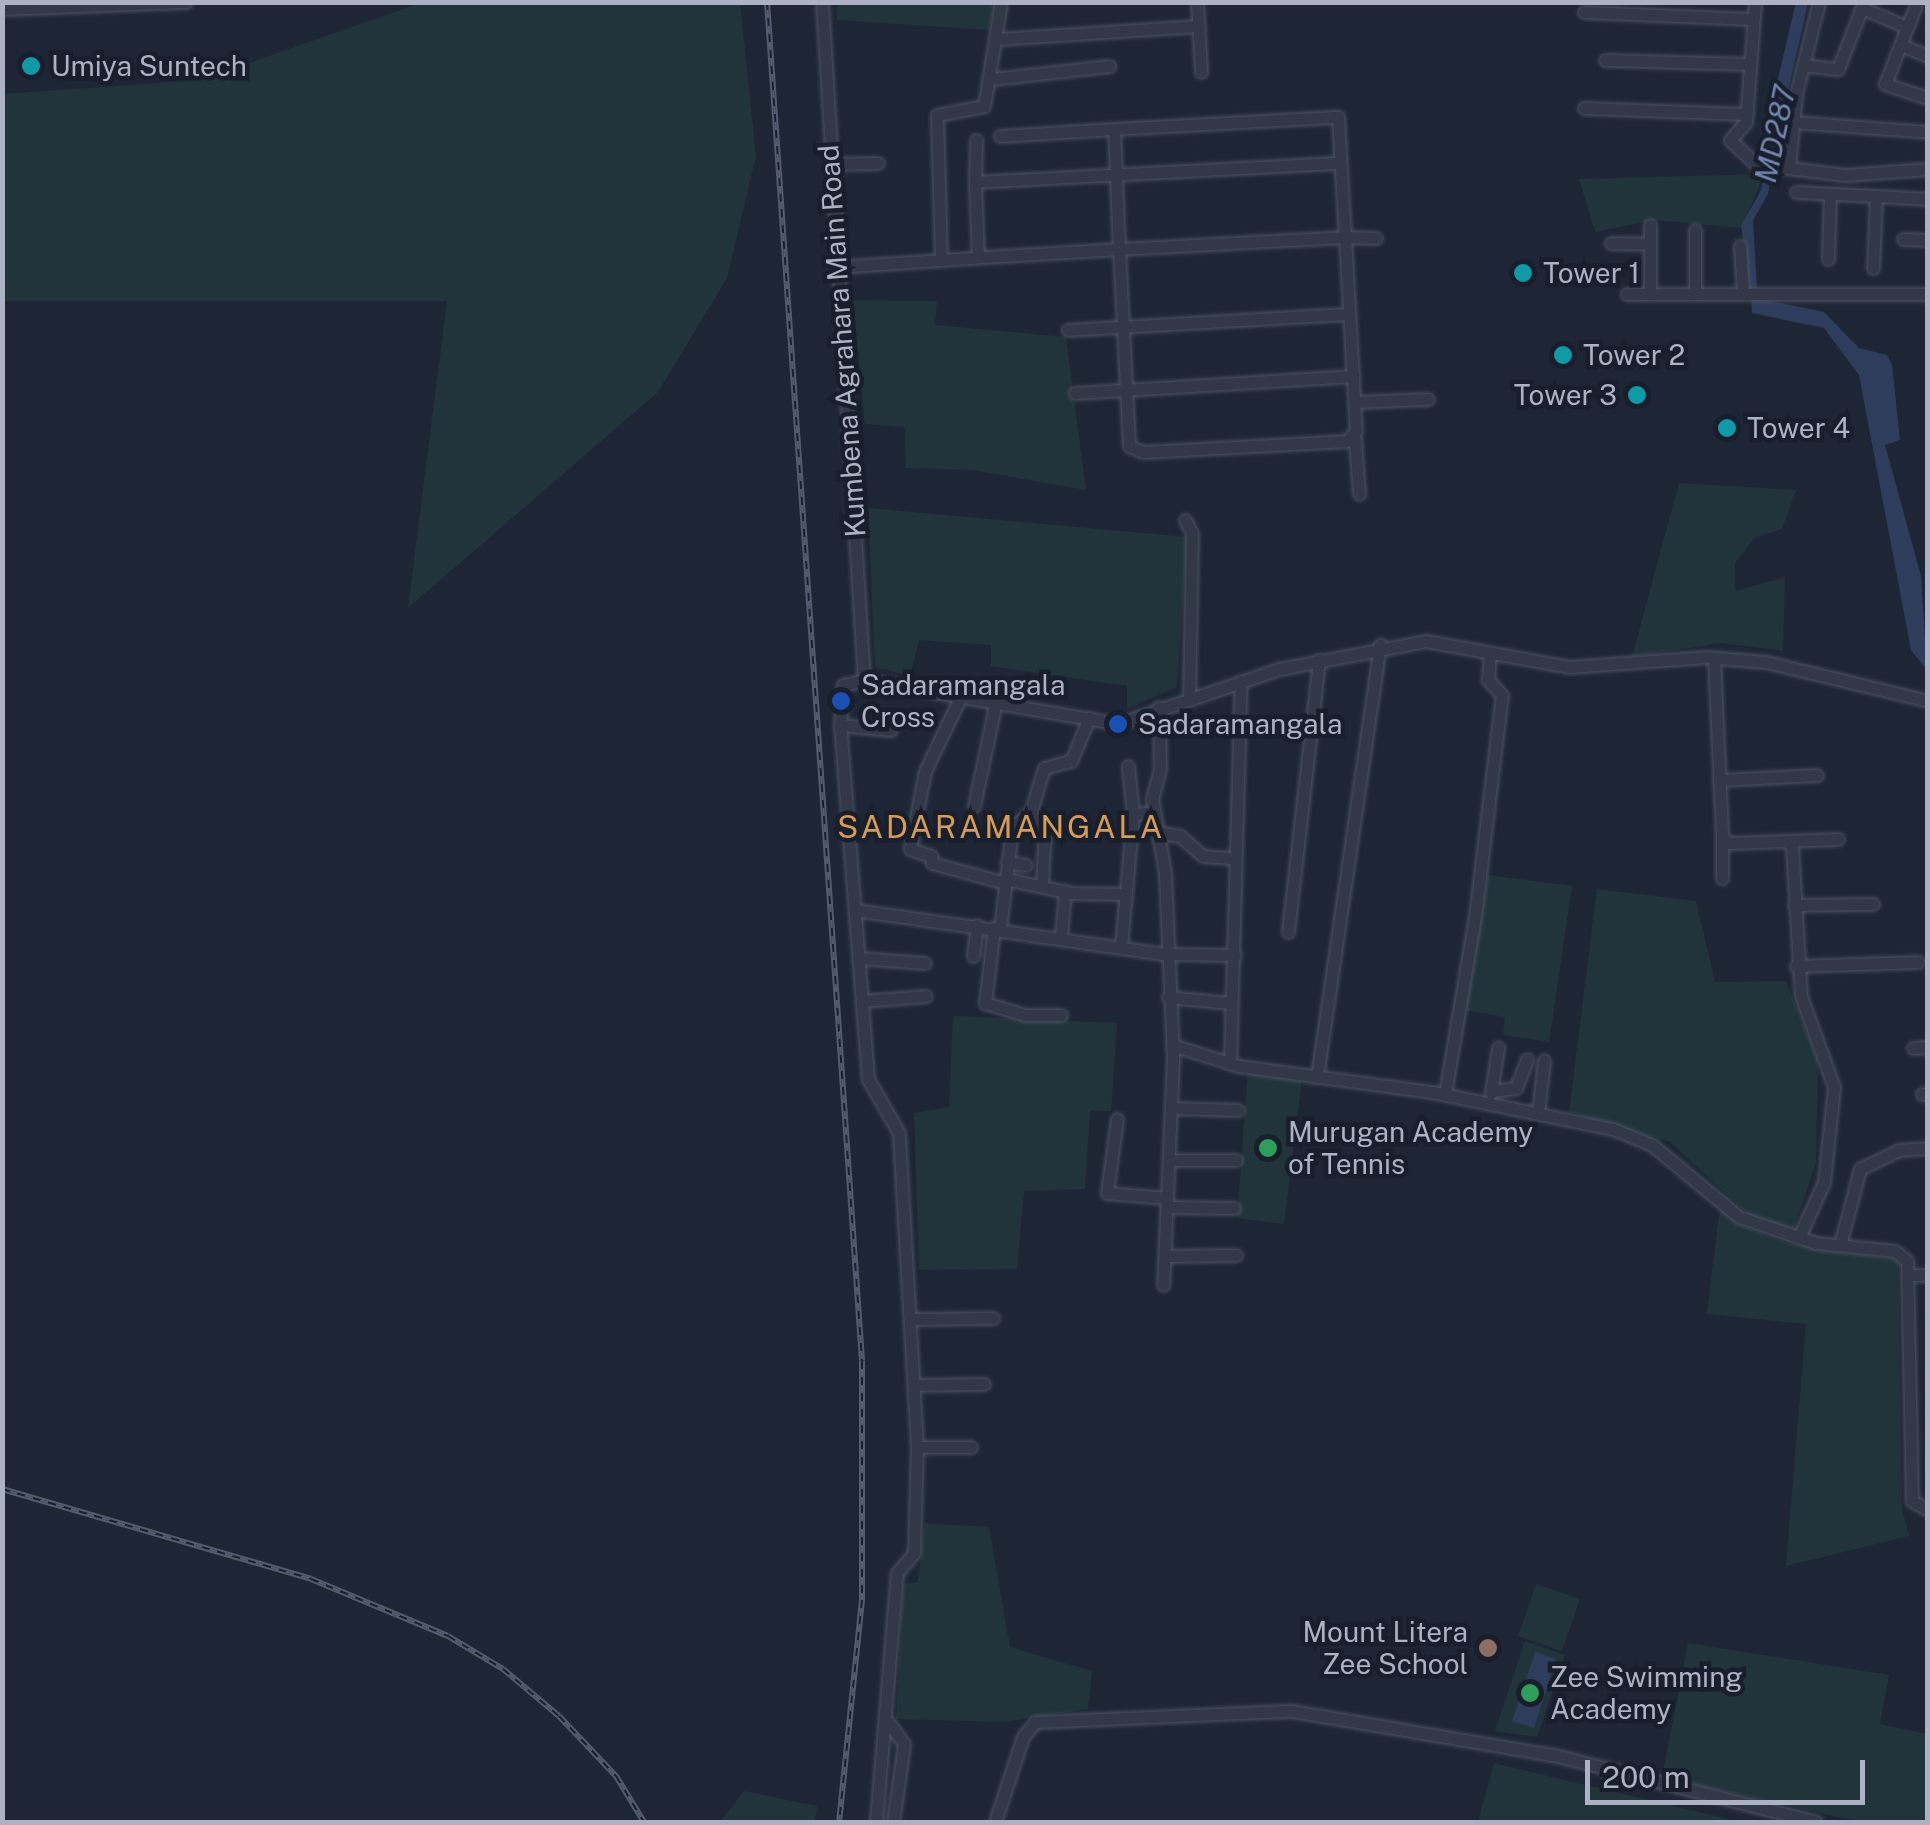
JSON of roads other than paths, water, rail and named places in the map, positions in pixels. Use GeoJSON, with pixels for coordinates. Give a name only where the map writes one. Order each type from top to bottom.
{"type":"FeatureCollection","features":[{"type":"Feature","properties":{"kind":"street"},"geometry":{"type":"LineString","coordinates":[[2,9],[186,2]]}},
{"type":"Feature","properties":{"kind":"street","name":"Kumbena Agrahara Main Road"},"geometry":{"type":"LineString","coordinates":[[822,2],[864,680]]}},
{"type":"Feature","properties":{"kind":"street"},"geometry":{"type":"LineString","coordinates":[[1197,2],[1202,72]]}},
{"type":"Feature","properties":{"kind":"street"},"geometry":{"type":"LineString","coordinates":[[1755,2],[1746,114],[1730,140],[1756,164],[1845,175],[1928,169]]}},
{"type":"Feature","properties":{"kind":"street"},"geometry":{"type":"LineString","coordinates":[[1785,167],[1819,2]]}},
{"type":"Feature","properties":{"kind":"street"},"geometry":{"type":"LineString","coordinates":[[1916,2],[1885,84],[1928,98]]}},
{"type":"Feature","properties":{"kind":"street"},"geometry":{"type":"LineString","coordinates":[[940,260],[937,115],[941,110],[977,111],[992,79],[1003,3]]}},
{"type":"Feature","properties":{"kind":"street"},"geometry":{"type":"LineString","coordinates":[[1803,65],[1824,72],[1838,69],[1863,5],[1907,26]]}},
{"type":"Feature","properties":{"kind":"street"},"geometry":{"type":"LineString","coordinates":[[1584,12],[1754,19]]}},
{"type":"Feature","properties":{"kind":"street"},"geometry":{"type":"LineString","coordinates":[[997,39],[1198,26]]}},
{"type":"Feature","properties":{"kind":"street"},"geometry":{"type":"LineString","coordinates":[[1900,46],[1928,56]]}},
{"type":"Feature","properties":{"kind":"street"},"geometry":{"type":"LineString","coordinates":[[1605,60],[1750,64]]}},
{"type":"Feature","properties":{"kind":"street"},"geometry":{"type":"LineString","coordinates":[[992,79],[1109,66]]}},
{"type":"Feature","properties":{"kind":"street"},"geometry":{"type":"LineString","coordinates":[[1584,108],[1746,114]]}},
{"type":"Feature","properties":{"kind":"street"},"geometry":{"type":"LineString","coordinates":[[1000,136],[1338,116],[1360,494]]}},
{"type":"Feature","properties":{"kind":"street"},"geometry":{"type":"LineString","coordinates":[[1793,122],[1928,132]]}},
{"type":"Feature","properties":{"kind":"street"},"geometry":{"type":"LineString","coordinates":[[1114,130],[1122,325],[1133,451],[1355,439]]}},
{"type":"Feature","properties":{"kind":"street"},"geometry":{"type":"LineString","coordinates":[[976,140],[978,257]]}},
{"type":"Feature","properties":{"kind":"street"},"geometry":{"type":"LineString","coordinates":[[830,164],[878,162]]}},
{"type":"Feature","properties":{"kind":"street"},"geometry":{"type":"LineString","coordinates":[[975,182],[1340,163]]}},
{"type":"Feature","properties":{"kind":"street"},"geometry":{"type":"LineString","coordinates":[[1796,192],[1928,199]]}},
{"type":"Feature","properties":{"kind":"street"},"geometry":{"type":"LineString","coordinates":[[1828,259],[1830,194]]}},
{"type":"Feature","properties":{"kind":"street"},"geometry":{"type":"LineString","coordinates":[[1872,268],[1876,196]]}},
{"type":"Feature","properties":{"kind":"street"},"geometry":{"type":"LineString","coordinates":[[1650,225],[1650,294]]}},
{"type":"Feature","properties":{"kind":"street"},"geometry":{"type":"LineString","coordinates":[[1695,294],[1696,230]]}},
{"type":"Feature","properties":{"kind":"street"},"geometry":{"type":"LineString","coordinates":[[836,268],[978,257],[1376,238]]}},
{"type":"Feature","properties":{"kind":"street"},"geometry":{"type":"LineString","coordinates":[[1903,239],[1928,240]]}},
{"type":"Feature","properties":{"kind":"street"},"geometry":{"type":"LineString","coordinates":[[1612,243],[1650,244]]}},
{"type":"Feature","properties":{"kind":"street"},"geometry":{"type":"LineString","coordinates":[[1740,246],[1743,294]]}},
{"type":"Feature","properties":{"kind":"street"},"geometry":{"type":"LineString","coordinates":[[1628,294],[1928,294]]}},
{"type":"Feature","properties":{"kind":"street"},"geometry":{"type":"LineString","coordinates":[[1068,330],[1350,314]]}},
{"type":"Feature","properties":{"kind":"street"},"geometry":{"type":"LineString","coordinates":[[1075,394],[1353,376]]}},
{"type":"Feature","properties":{"kind":"street"},"geometry":{"type":"LineString","coordinates":[[1354,402],[1428,400]]}},
{"type":"Feature","properties":{"kind":"street"},"geometry":{"type":"LineString","coordinates":[[1185,520],[1192,533],[1189,698]]}},
{"type":"Feature","properties":{"kind":"street"},"geometry":{"type":"LineString","coordinates":[[876,1822],[888,1722],[897,1573],[914,1553],[917,1446],[913,1319],[899,1134],[868,1080],[840,724],[843,685],[864,680],[1118,724],[1241,681],[1380,645],[1426,641],[1569,667],[1714,658],[1766,662],[1928,701]]}},
{"type":"Feature","properties":{"kind":"street"},"geometry":{"type":"LineString","coordinates":[[1317,1076],[1380,645]]}},
{"type":"Feature","properties":{"kind":"street"},"geometry":{"type":"LineString","coordinates":[[1444,1094],[1476,917],[1502,695],[1488,680],[1490,653]]}},
{"type":"Feature","properties":{"kind":"street"},"geometry":{"type":"LineString","coordinates":[[1714,658],[1722,878]]}},
{"type":"Feature","properties":{"kind":"street"},"geometry":{"type":"LineString","coordinates":[[1288,932],[1320,660]]}},
{"type":"Feature","properties":{"kind":"street"},"geometry":{"type":"LineString","coordinates":[[1230,1064],[1241,681]]}},
{"type":"Feature","properties":{"kind":"street"},"geometry":{"type":"LineString","coordinates":[[961,696],[925,771],[910,850],[931,856],[932,863],[1004,871],[1065,891],[1126,894]]}},
{"type":"Feature","properties":{"kind":"street"},"geometry":{"type":"LineString","coordinates":[[974,806],[996,701]]}},
{"type":"Feature","properties":{"kind":"street"},"geometry":{"type":"LineString","coordinates":[[1159,707],[1154,812],[1165,873],[1164,954],[1172,1045],[1163,1285]]}},
{"type":"Feature","properties":{"kind":"street"},"geometry":{"type":"LineString","coordinates":[[1062,1015],[1025,1016],[985,1003],[1012,828],[1029,814],[1044,768],[1071,761],[1089,718]]}},
{"type":"Feature","properties":{"kind":"street"},"geometry":{"type":"LineString","coordinates":[[840,724],[891,730]]}},
{"type":"Feature","properties":{"kind":"street"},"geometry":{"type":"LineString","coordinates":[[1121,946],[1134,814],[1128,766]]}},
{"type":"Feature","properties":{"kind":"street"},"geometry":{"type":"LineString","coordinates":[[1719,780],[1817,775]]}},
{"type":"Feature","properties":{"kind":"street"},"geometry":{"type":"LineString","coordinates":[[1134,814],[1154,812]]}},
{"type":"Feature","properties":{"kind":"street"},"geometry":{"type":"LineString","coordinates":[[1029,814],[1045,828],[1042,884]]}},
{"type":"Feature","properties":{"kind":"street"},"geometry":{"type":"LineString","coordinates":[[1157,832],[1180,836],[1203,856],[1234,858]]}},
{"type":"Feature","properties":{"kind":"street"},"geometry":{"type":"LineString","coordinates":[[1722,836],[1728,843],[1838,838]]}},
{"type":"Feature","properties":{"kind":"street"},"geometry":{"type":"LineString","coordinates":[[1786,840],[1793,852],[1796,966],[1834,1087],[1824,1182],[1799,1237]]}},
{"type":"Feature","properties":{"kind":"street"},"geometry":{"type":"LineString","coordinates":[[1004,871],[1026,864]]}},
{"type":"Feature","properties":{"kind":"street"},"geometry":{"type":"LineString","coordinates":[[1061,936],[1065,891]]}},
{"type":"Feature","properties":{"kind":"street"},"geometry":{"type":"LineString","coordinates":[[1794,906],[1873,904]]}},
{"type":"Feature","properties":{"kind":"street"},"geometry":{"type":"LineString","coordinates":[[854,910],[977,924],[1164,954],[1234,955]]}},
{"type":"Feature","properties":{"kind":"street"},"geometry":{"type":"LineString","coordinates":[[973,956],[977,924]]}},
{"type":"Feature","properties":{"kind":"street"},"geometry":{"type":"LineString","coordinates":[[858,958],[925,963]]}},
{"type":"Feature","properties":{"kind":"street"},"geometry":{"type":"LineString","coordinates":[[1796,966],[1918,962]]}},
{"type":"Feature","properties":{"kind":"street"},"geometry":{"type":"LineString","coordinates":[[862,1001],[926,996]]}},
{"type":"Feature","properties":{"kind":"street"},"geometry":{"type":"LineString","coordinates":[[1168,997],[1230,1003]]}},
{"type":"Feature","properties":{"kind":"street"},"geometry":{"type":"LineString","coordinates":[[1172,1045],[1230,1064],[1444,1094],[1491,1096],[1652,1146],[1739,1217],[1799,1237],[1894,1252],[1907,1261],[1908,1274],[1912,1501],[1928,1510]]}},
{"type":"Feature","properties":{"kind":"street"},"geometry":{"type":"LineString","coordinates":[[1913,1048],[1928,1047]]}},
{"type":"Feature","properties":{"kind":"street"},"geometry":{"type":"LineString","coordinates":[[1491,1096],[1498,1048]]}},
{"type":"Feature","properties":{"kind":"street"},"geometry":{"type":"LineString","coordinates":[[1491,1096],[1516,1088],[1526,1059]]}},
{"type":"Feature","properties":{"kind":"street"},"geometry":{"type":"LineString","coordinates":[[1538,1113],[1544,1060]]}},
{"type":"Feature","properties":{"kind":"street"},"geometry":{"type":"LineString","coordinates":[[1171,1108],[1238,1110]]}},
{"type":"Feature","properties":{"kind":"street"},"geometry":{"type":"LineString","coordinates":[[1117,1119],[1107,1193],[1234,1208]]}},
{"type":"Feature","properties":{"kind":"street"},"geometry":{"type":"LineString","coordinates":[[1840,1245],[1860,1169],[1899,1150],[1928,1148]]}},
{"type":"Feature","properties":{"kind":"street"},"geometry":{"type":"LineString","coordinates":[[1169,1160],[1236,1160]]}},
{"type":"Feature","properties":{"kind":"street"},"geometry":{"type":"LineString","coordinates":[[1166,1256],[1236,1255]]}},
{"type":"Feature","properties":{"kind":"street"},"geometry":{"type":"LineString","coordinates":[[1908,1274],[1928,1274]]}},
{"type":"Feature","properties":{"kind":"street"},"geometry":{"type":"LineString","coordinates":[[913,1319],[993,1318]]}},
{"type":"Feature","properties":{"kind":"street"},"geometry":{"type":"LineString","coordinates":[[915,1385],[984,1384]]}},
{"type":"Feature","properties":{"kind":"street"},"geometry":{"type":"LineString","coordinates":[[1910,1438],[1928,1438]]}},
{"type":"Feature","properties":{"kind":"street"},"geometry":{"type":"LineString","coordinates":[[917,1446],[971,1447]]}},
{"type":"Feature","properties":{"kind":"street"},"geometry":{"type":"LineString","coordinates":[[996,1822],[1023,1737],[1035,1722],[1292,1710],[1558,1756],[1816,1822]]}},
{"type":"Feature","properties":{"kind":"street"},"geometry":{"type":"LineString","coordinates":[[888,1722],[904,1744],[894,1822]]}},
{"type":"Feature","properties":{"kind":"water","name":"MD287"},"geometry":{"type":"Polygon","coordinates":[[[1796,2],[1808,3],[1777,139],[1764,138],[1796,2]]]}},
{"type":"Feature","properties":{"kind":"water"},"geometry":{"type":"Polygon","coordinates":[[[1768,145],[1776,146],[1768,194],[1753,220],[1757,288],[1750,288],[1741,226],[1761,190],[1768,145]]]}},
{"type":"Feature","properties":{"kind":"water"},"geometry":{"type":"Polygon","coordinates":[[[1751,297],[1824,312],[1859,348],[1887,355],[1892,365],[1900,440],[1885,445],[1921,576],[1927,670],[1911,650],[1859,375],[1824,328],[1752,313],[1751,297]]]}},
{"type":"Feature","properties":{"kind":"water"},"geometry":{"type":"Polygon","coordinates":[[[1535,1652],[1556,1659],[1534,1728],[1512,1721],[1535,1652]]]}},
{"type":"Feature","properties":{"kind":"railway"},"geometry":{"type":"LineString","coordinates":[[767,2],[862,1361],[862,1600],[839,1822]]}},
{"type":"Feature","properties":{"kind":"railway"},"geometry":{"type":"LineString","coordinates":[[2,1489],[311,1579],[448,1636],[503,1669],[559,1716],[616,1776],[644,1822]]}},
{"type":"Feature","properties":{"kind":"place","name":"Umiya Suntech"},"geometry":{"type":"Point","coordinates":[31,66]}},
{"type":"Feature","properties":{"kind":"place","name":"Tower 1"},"geometry":{"type":"Point","coordinates":[1523,273]}},
{"type":"Feature","properties":{"kind":"place","name":"Tower 2"},"geometry":{"type":"Point","coordinates":[1563,355]}},
{"type":"Feature","properties":{"kind":"place","name":"Tower 3"},"geometry":{"type":"Point","coordinates":[1637,395]}},
{"type":"Feature","properties":{"kind":"place","name":"Tower 4"},"geometry":{"type":"Point","coordinates":[1727,428]}},
{"type":"Feature","properties":{"kind":"place","name":"Sadaramangala Cross"},"geometry":{"type":"Point","coordinates":[841,701]}},
{"type":"Feature","properties":{"kind":"place","name":"Sadaramangala"},"geometry":{"type":"Point","coordinates":[1118,724]}},
{"type":"Feature","properties":{"kind":"place","name":"Murugan Academy of Tennis"},"geometry":{"type":"Point","coordinates":[1268,1148]}},
{"type":"Feature","properties":{"kind":"place","name":"Mount Litera Zee School"},"geometry":{"type":"Point","coordinates":[1488,1648]}},
{"type":"Feature","properties":{"kind":"place","name":"Zee Swimming Academy"},"geometry":{"type":"Point","coordinates":[1530,1693]}},
{"type":"Feature","properties":{"kind":"district","name":"SADARAMANGALA"},"geometry":{"type":"Point","coordinates":[1001,827]}}]}
